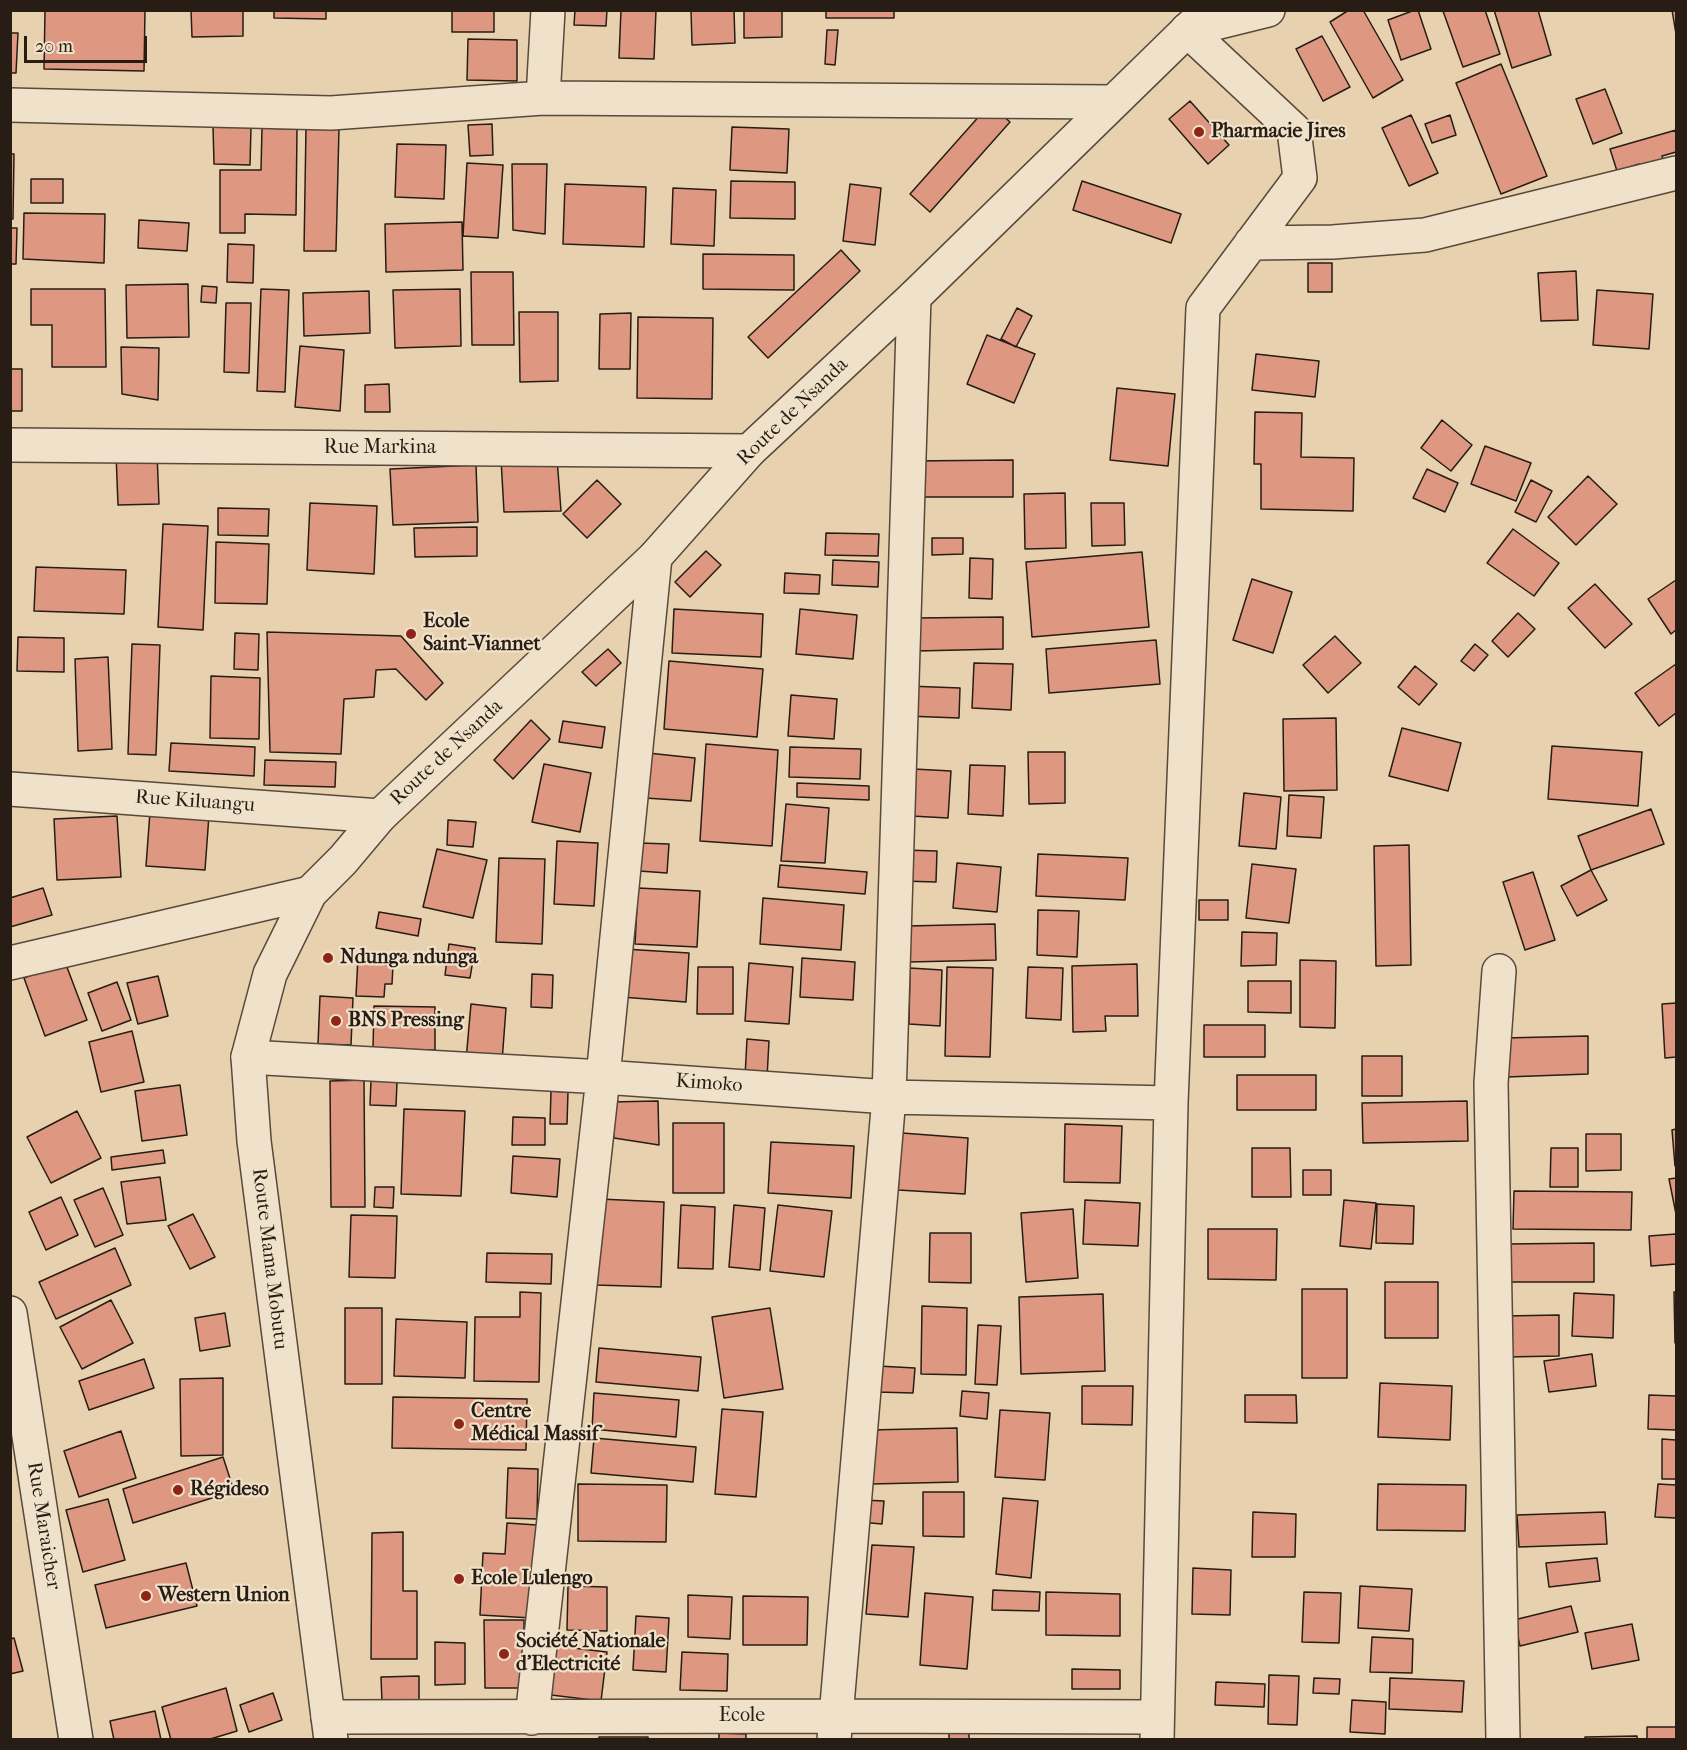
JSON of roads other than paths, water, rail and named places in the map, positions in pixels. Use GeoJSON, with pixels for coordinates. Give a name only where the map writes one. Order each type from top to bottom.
{"type":"FeatureCollection","features":[{"type":"Feature","properties":{"kind":"street"},"geometry":{"type":"LineString","coordinates":[[543,98],[548,10]]}},
{"type":"Feature","properties":{"kind":"street"},"geometry":{"type":"LineString","coordinates":[[1195,17],[1268,10]]}},
{"type":"Feature","properties":{"kind":"street"},"geometry":{"type":"LineString","coordinates":[[1157,1729],[1171,1103],[1203,308],[1300,178],[1294,130],[1195,17]]}},
{"type":"Feature","properties":{"kind":"street","name":"Route de Nsanda"},"geometry":{"type":"LineString","coordinates":[[380,816],[655,557],[749,451],[914,297],[1113,102],[1195,17]]}},
{"type":"Feature","properties":{"kind":"street"},"geometry":{"type":"LineString","coordinates":[[10,105],[331,113],[543,98],[1113,102]]}},
{"type":"Feature","properties":{"kind":"street"},"geometry":{"type":"LineString","coordinates":[[1251,243],[1333,242],[1425,235],[1677,173]]}},
{"type":"Feature","properties":{"kind":"street"},"geometry":{"type":"LineString","coordinates":[[835,1728],[889,1097],[914,297]]}},
{"type":"Feature","properties":{"kind":"street","name":"Rue Markina"},"geometry":{"type":"LineString","coordinates":[[10,445],[749,451]]}},
{"type":"Feature","properties":{"kind":"street"},"geometry":{"type":"LineString","coordinates":[[532,1718],[603,1077],[655,557]]}},
{"type":"Feature","properties":{"kind":"street","name":"Rue Kiluangu"},"geometry":{"type":"LineString","coordinates":[[10,789],[380,816]]}},
{"type":"Feature","properties":{"kind":"street","name":"Route Mama Mobutu"},"geometry":{"type":"LineString","coordinates":[[329,1728],[254,1141],[248,1057],[270,974],[310,893],[343,860],[380,816]]}},
{"type":"Feature","properties":{"kind":"street"},"geometry":{"type":"LineString","coordinates":[[10,963],[310,893]]}},
{"type":"Feature","properties":{"kind":"street"},"geometry":{"type":"LineString","coordinates":[[1499,971],[1491,1083],[1503,1740]]}},
{"type":"Feature","properties":{"kind":"street","name":"Kimoko"},"geometry":{"type":"LineString","coordinates":[[248,1057],[603,1077],[889,1097],[1171,1103]]}},
{"type":"Feature","properties":{"kind":"street","name":"Rue Maraicher"},"geometry":{"type":"LineString","coordinates":[[10,1312],[76,1740]]}},
{"type":"Feature","properties":{"kind":"street","name":"Ecole"},"geometry":{"type":"LineString","coordinates":[[329,1728],[532,1718],[835,1728],[1157,1729]]}},
{"type":"Feature","properties":{"kind":"place","name":"Pharmacie Jires"},"geometry":{"type":"Point","coordinates":[1199,132]}},
{"type":"Feature","properties":{"kind":"place","name":"Ecole Saint-Viannet"},"geometry":{"type":"Point","coordinates":[411,634]}},
{"type":"Feature","properties":{"kind":"place","name":"Ndunga ndunga"},"geometry":{"type":"Point","coordinates":[328,958]}},
{"type":"Feature","properties":{"kind":"place","name":"BNS Pressing"},"geometry":{"type":"Point","coordinates":[336,1021]}},
{"type":"Feature","properties":{"kind":"place","name":"Centre Médical Massif"},"geometry":{"type":"Point","coordinates":[459,1424]}},
{"type":"Feature","properties":{"kind":"place","name":"Régideso"},"geometry":{"type":"Point","coordinates":[178,1490]}},
{"type":"Feature","properties":{"kind":"place","name":"Ecole Lulengo"},"geometry":{"type":"Point","coordinates":[459,1579]}},
{"type":"Feature","properties":{"kind":"place","name":"Western Union"},"geometry":{"type":"Point","coordinates":[146,1596]}},
{"type":"Feature","properties":{"kind":"place","name":"Société Nationale d'Electricité"},"geometry":{"type":"Point","coordinates":[504,1654]}}]}
